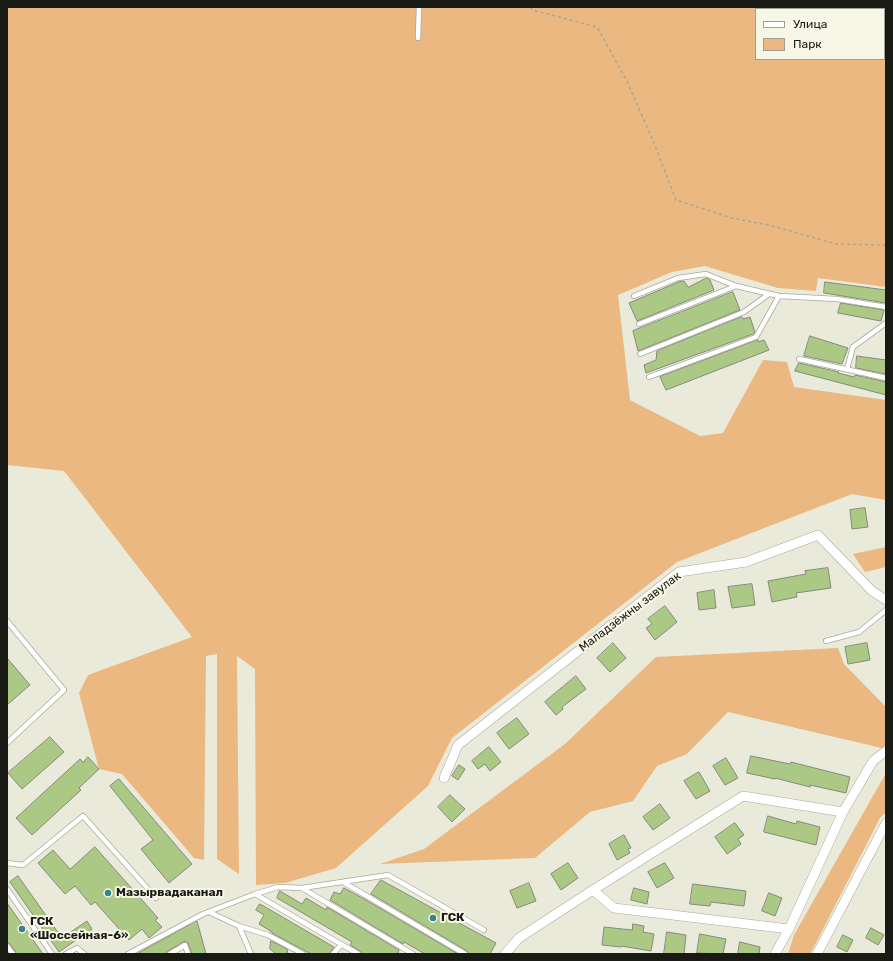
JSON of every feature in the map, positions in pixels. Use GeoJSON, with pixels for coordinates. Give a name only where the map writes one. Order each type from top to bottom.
{"type":"FeatureCollection","features":[{"type":"Feature","properties":{"kind":"street","name":"Маладзёжны завулак"},"geometry":{"type":"LineString","coordinates":[[444,778],[458,745],[680,572],[746,562],[818,535],[872,591],[886,600]]}},
{"type":"Feature","properties":{"kind":"street"},"geometry":{"type":"LineString","coordinates":[[775,954],[789,929],[843,812],[873,761],[886,751]]}},
{"type":"Feature","properties":{"kind":"street"},"geometry":{"type":"LineString","coordinates":[[505,954],[519,938],[743,796],[843,812]]}},
{"type":"Feature","properties":{"kind":"street"},"geometry":{"type":"LineString","coordinates":[[817,954],[886,822]]}},
{"type":"Feature","properties":{"kind":"street"},"geometry":{"type":"LineString","coordinates":[[593,890],[614,908],[789,929]]}},
{"type":"Feature","properties":{"kind":"lane"},"geometry":{"type":"LineString","coordinates":[[418,38],[419,7]]}},
{"type":"Feature","properties":{"kind":"lane"},"geometry":{"type":"LineString","coordinates":[[634,296],[678,278],[706,274],[736,286],[779,296],[838,299],[886,307]]}},
{"type":"Feature","properties":{"kind":"lane"},"geometry":{"type":"LineString","coordinates":[[639,324],[736,286]]}},
{"type":"Feature","properties":{"kind":"lane"},"geometry":{"type":"LineString","coordinates":[[640,354],[744,312],[769,294]]}},
{"type":"Feature","properties":{"kind":"lane"},"geometry":{"type":"LineString","coordinates":[[649,376],[756,337],[779,296]]}},
{"type":"Feature","properties":{"kind":"lane"},"geometry":{"type":"LineString","coordinates":[[848,370],[853,347],[886,323]]}},
{"type":"Feature","properties":{"kind":"lane"},"geometry":{"type":"LineString","coordinates":[[799,359],[886,378]]}},
{"type":"Feature","properties":{"kind":"lane"},"geometry":{"type":"LineString","coordinates":[[826,641],[859,632],[886,610]]}},
{"type":"Feature","properties":{"kind":"lane"},"geometry":{"type":"LineString","coordinates":[[7,621],[64,690],[7,743]]}},
{"type":"Feature","properties":{"kind":"lane"},"geometry":{"type":"LineString","coordinates":[[7,863],[23,865],[83,816],[156,898]]}},
{"type":"Feature","properties":{"kind":"lane"},"geometry":{"type":"LineString","coordinates":[[128,954],[209,912],[255,894],[278,887],[302,888],[388,875],[484,930]]}},
{"type":"Feature","properties":{"kind":"lane"},"geometry":{"type":"LineString","coordinates":[[343,882],[465,954]]}},
{"type":"Feature","properties":{"kind":"lane"},"geometry":{"type":"LineString","coordinates":[[302,888],[405,952],[414,954]]}},
{"type":"Feature","properties":{"kind":"lane"},"geometry":{"type":"LineString","coordinates":[[7,889],[52,954]]}},
{"type":"Feature","properties":{"kind":"lane"},"geometry":{"type":"LineString","coordinates":[[255,894],[358,954]]}},
{"type":"Feature","properties":{"kind":"lane"},"geometry":{"type":"LineString","coordinates":[[209,912],[239,926],[268,935],[303,954]]}},
{"type":"Feature","properties":{"kind":"lane"},"geometry":{"type":"LineString","coordinates":[[239,926],[251,954]]}},
{"type":"Feature","properties":{"kind":"lane"},"geometry":{"type":"LineString","coordinates":[[170,954],[185,945],[188,954]]}},
{"type":"Feature","properties":{"kind":"lane"},"geometry":{"type":"LineString","coordinates":[[333,954],[341,945]]}},
{"type":"Feature","properties":{"kind":"lane"},"geometry":{"type":"LineString","coordinates":[[7,946],[13,954]]}},
{"type":"Feature","properties":{"kind":"lane"},"geometry":{"type":"LineString","coordinates":[[66,954],[77,948],[84,954]]}},
{"type":"Feature","properties":{"kind":"path"},"geometry":{"type":"LineString","coordinates":[[531,7],[532,10],[596,26],[626,78],[654,143],[676,200],[732,218],[773,226],[836,244],[886,245]]}},
{"type":"Feature","properties":{"kind":"green space"},"geometry":{"type":"Polygon","coordinates":[[[7,7],[886,7],[886,287],[818,278],[816,291],[778,288],[705,266],[672,272],[618,295],[630,400],[700,436],[723,433],[763,360],[787,362],[794,387],[886,400],[886,500],[852,494],[677,562],[452,738],[428,786],[336,868],[285,883],[256,885],[255,669],[237,656],[239,874],[217,859],[217,654],[206,656],[204,860],[194,858],[122,774],[99,769],[79,693],[88,675],[192,637],[64,471],[7,465],[7,7]]]}},
{"type":"Feature","properties":{"kind":"green space"},"geometry":{"type":"Polygon","coordinates":[[[886,547],[886,567],[865,572],[853,554],[886,547]]]}},
{"type":"Feature","properties":{"kind":"green space"},"geometry":{"type":"Polygon","coordinates":[[[838,648],[844,664],[886,707],[886,749],[728,712],[687,754],[657,766],[633,801],[590,812],[535,858],[380,864],[424,849],[565,744],[656,657],[838,648]]]}},
{"type":"Feature","properties":{"kind":"green space"},"geometry":{"type":"Polygon","coordinates":[[[886,773],[886,812],[880,818],[810,954],[788,954],[794,935],[886,773]]]}},
{"type":"Feature","properties":{"kind":"building"},"geometry":{"type":"Polygon","coordinates":[[[707,278],[710,280],[714,290],[637,321],[629,303],[681,281],[684,281],[688,287],[707,278]]]}},
{"type":"Feature","properties":{"kind":"building"},"geometry":{"type":"Polygon","coordinates":[[[825,282],[886,290],[886,303],[824,293],[825,282]]]}},
{"type":"Feature","properties":{"kind":"building"},"geometry":{"type":"Polygon","coordinates":[[[733,292],[740,310],[638,351],[633,331],[733,292]]]}},
{"type":"Feature","properties":{"kind":"building"},"geometry":{"type":"Polygon","coordinates":[[[841,303],[884,310],[881,321],[838,313],[841,303]]]}},
{"type":"Feature","properties":{"kind":"building"},"geometry":{"type":"Polygon","coordinates":[[[742,317],[743,319],[750,317],[755,332],[753,334],[646,373],[644,365],[656,360],[657,351],[742,317]]]}},
{"type":"Feature","properties":{"kind":"building"},"geometry":{"type":"Polygon","coordinates":[[[810,336],[848,348],[842,364],[804,356],[810,336]]]}},
{"type":"Feature","properties":{"kind":"building"},"geometry":{"type":"Polygon","coordinates":[[[758,340],[758,342],[764,340],[769,350],[666,390],[660,377],[758,340]]]}},
{"type":"Feature","properties":{"kind":"building"},"geometry":{"type":"Polygon","coordinates":[[[857,356],[886,360],[886,374],[856,368],[857,356]]]}},
{"type":"Feature","properties":{"kind":"building"},"geometry":{"type":"Polygon","coordinates":[[[799,363],[854,377],[855,375],[886,382],[886,395],[795,371],[799,363]]]}},
{"type":"Feature","properties":{"kind":"building"},"geometry":{"type":"Polygon","coordinates":[[[865,508],[868,527],[852,529],[850,510],[865,508]]]}},
{"type":"Feature","properties":{"kind":"building"},"geometry":{"type":"Polygon","coordinates":[[[828,568],[831,588],[796,593],[797,597],[772,602],[768,581],[806,574],[805,571],[828,568]]]}},
{"type":"Feature","properties":{"kind":"building"},"geometry":{"type":"Polygon","coordinates":[[[752,584],[755,605],[732,608],[728,587],[752,584]]]}},
{"type":"Feature","properties":{"kind":"building"},"geometry":{"type":"Polygon","coordinates":[[[714,590],[716,608],[699,610],[697,593],[714,590]]]}},
{"type":"Feature","properties":{"kind":"building"},"geometry":{"type":"Polygon","coordinates":[[[665,606],[677,622],[655,640],[646,628],[652,624],[648,619],[665,606]]]}},
{"type":"Feature","properties":{"kind":"building"},"geometry":{"type":"Polygon","coordinates":[[[613,643],[626,658],[610,672],[597,658],[613,643]]]}},
{"type":"Feature","properties":{"kind":"building"},"geometry":{"type":"Polygon","coordinates":[[[867,643],[870,660],[848,664],[845,647],[867,643]]]}},
{"type":"Feature","properties":{"kind":"building"},"geometry":{"type":"Polygon","coordinates":[[[7,658],[30,685],[7,705],[7,658]]]}},
{"type":"Feature","properties":{"kind":"building"},"geometry":{"type":"Polygon","coordinates":[[[576,676],[586,689],[562,707],[563,709],[556,715],[545,702],[576,676]]]}},
{"type":"Feature","properties":{"kind":"building"},"geometry":{"type":"Polygon","coordinates":[[[517,718],[529,734],[509,749],[497,733],[517,718]]]}},
{"type":"Feature","properties":{"kind":"building"},"geometry":{"type":"Polygon","coordinates":[[[50,737],[64,752],[22,789],[8,773],[50,737]]]}},
{"type":"Feature","properties":{"kind":"building"},"geometry":{"type":"Polygon","coordinates":[[[489,747],[501,762],[490,771],[485,764],[478,769],[472,761],[489,747]]]}},
{"type":"Feature","properties":{"kind":"building"},"geometry":{"type":"Polygon","coordinates":[[[751,756],[790,764],[791,762],[850,777],[846,793],[810,785],[810,787],[747,773],[751,756]]]}},
{"type":"Feature","properties":{"kind":"building"},"geometry":{"type":"Polygon","coordinates":[[[88,757],[99,769],[79,788],[81,790],[32,835],[16,818],[80,759],[83,762],[88,757]]]}},
{"type":"Feature","properties":{"kind":"building"},"geometry":{"type":"Polygon","coordinates":[[[726,758],[738,778],[725,785],[713,766],[726,758]]]}},
{"type":"Feature","properties":{"kind":"building"},"geometry":{"type":"Polygon","coordinates":[[[459,765],[465,769],[458,780],[452,776],[459,765]]]}},
{"type":"Feature","properties":{"kind":"building"},"geometry":{"type":"Polygon","coordinates":[[[699,772],[710,791],[696,799],[684,781],[699,772]]]}},
{"type":"Feature","properties":{"kind":"building"},"geometry":{"type":"Polygon","coordinates":[[[119,779],[192,864],[169,883],[141,849],[153,840],[110,786],[119,779]]]}},
{"type":"Feature","properties":{"kind":"building"},"geometry":{"type":"Polygon","coordinates":[[[450,795],[465,809],[452,822],[438,807],[450,795]]]}},
{"type":"Feature","properties":{"kind":"building"},"geometry":{"type":"Polygon","coordinates":[[[660,804],[670,818],[653,830],[643,817],[660,804]]]}},
{"type":"Feature","properties":{"kind":"building"},"geometry":{"type":"Polygon","coordinates":[[[768,816],[796,824],[797,821],[820,827],[816,845],[764,832],[768,816]]]}},
{"type":"Feature","properties":{"kind":"building"},"geometry":{"type":"Polygon","coordinates":[[[735,823],[744,835],[738,839],[741,844],[727,854],[715,837],[735,823]]]}},
{"type":"Feature","properties":{"kind":"building"},"geometry":{"type":"Polygon","coordinates":[[[624,835],[631,848],[628,849],[630,853],[617,860],[609,844],[624,835]]]}},
{"type":"Feature","properties":{"kind":"building","name":"Мазырвадаканал"},"geometry":{"type":"Polygon","coordinates":[[[95,847],[158,918],[155,920],[162,927],[149,938],[142,929],[129,940],[95,902],[91,905],[75,886],[65,894],[38,863],[53,850],[70,869],[95,847]]]}},
{"type":"Feature","properties":{"kind":"building"},"geometry":{"type":"Polygon","coordinates":[[[568,863],[578,878],[561,890],[551,874],[568,863]]]}},
{"type":"Feature","properties":{"kind":"building"},"geometry":{"type":"Polygon","coordinates":[[[665,863],[674,878],[657,888],[648,872],[665,863]]]}},
{"type":"Feature","properties":{"kind":"building"},"geometry":{"type":"Polygon","coordinates":[[[18,876],[62,938],[87,921],[92,929],[59,952],[10,882],[18,876]]]}},
{"type":"Feature","properties":{"kind":"building","name":"ГСК"},"geometry":{"type":"Polygon","coordinates":[[[381,880],[496,943],[490,954],[469,954],[467,951],[371,894],[381,880]]]}},
{"type":"Feature","properties":{"kind":"building"},"geometry":{"type":"Polygon","coordinates":[[[529,883],[536,901],[517,908],[510,891],[529,883]]]}},
{"type":"Feature","properties":{"kind":"building"},"geometry":{"type":"Polygon","coordinates":[[[693,884],[746,891],[744,906],[711,902],[710,906],[690,904],[693,884]]]}},
{"type":"Feature","properties":{"kind":"building","name":"ГСК"},"geometry":{"type":"Polygon","coordinates":[[[344,888],[458,954],[425,954],[404,942],[403,944],[330,900],[334,892],[340,894],[344,888]]]}},
{"type":"Feature","properties":{"kind":"building"},"geometry":{"type":"Polygon","coordinates":[[[634,888],[649,892],[647,904],[631,900],[634,888]]]}},
{"type":"Feature","properties":{"kind":"building"},"geometry":{"type":"Polygon","coordinates":[[[280,891],[302,904],[306,898],[326,910],[327,907],[399,950],[398,954],[362,954],[350,945],[352,942],[277,898],[280,891]]]}},
{"type":"Feature","properties":{"kind":"building"},"geometry":{"type":"Polygon","coordinates":[[[769,893],[782,898],[775,916],[762,911],[769,893]]]}},
{"type":"Feature","properties":{"kind":"building","name":"ГСК «Шоссейная-6»"},"geometry":{"type":"Polygon","coordinates":[[[7,903],[43,954],[17,954],[7,942],[7,903]]]}},
{"type":"Feature","properties":{"kind":"building"},"geometry":{"type":"Polygon","coordinates":[[[260,904],[334,947],[329,954],[311,954],[272,933],[259,924],[264,915],[256,910],[260,904]]]}},
{"type":"Feature","properties":{"kind":"building"},"geometry":{"type":"Polygon","coordinates":[[[197,921],[206,954],[192,954],[188,943],[185,941],[168,951],[166,954],[137,954],[197,921]]]}},
{"type":"Feature","properties":{"kind":"building"},"geometry":{"type":"Polygon","coordinates":[[[633,924],[644,926],[643,932],[654,934],[651,951],[621,946],[602,945],[604,927],[632,930],[633,924]]]}},
{"type":"Feature","properties":{"kind":"building"},"geometry":{"type":"Polygon","coordinates":[[[871,928],[884,935],[878,945],[866,938],[871,928]]]}},
{"type":"Feature","properties":{"kind":"building"},"geometry":{"type":"Polygon","coordinates":[[[667,932],[686,935],[684,954],[664,954],[667,932]]]}},
{"type":"Feature","properties":{"kind":"building"},"geometry":{"type":"Polygon","coordinates":[[[700,934],[726,939],[723,954],[697,953],[700,934]]]}},
{"type":"Feature","properties":{"kind":"building"},"geometry":{"type":"Polygon","coordinates":[[[843,935],[853,940],[847,952],[837,947],[843,935]]]}},
{"type":"Feature","properties":{"kind":"building"},"geometry":{"type":"Polygon","coordinates":[[[271,941],[287,949],[288,954],[276,954],[270,949],[271,941]]]}},
{"type":"Feature","properties":{"kind":"building"},"geometry":{"type":"Polygon","coordinates":[[[740,942],[760,947],[759,954],[738,954],[740,942]]]}},
{"type":"Feature","properties":{"kind":"place","name":"Мазырвадаканал"},"geometry":{"type":"Point","coordinates":[108,893]}},
{"type":"Feature","properties":{"kind":"place","name":"ГСК"},"geometry":{"type":"Point","coordinates":[433,918]}},
{"type":"Feature","properties":{"kind":"place","name":"ГСК «Шоссейная-6»"},"geometry":{"type":"Point","coordinates":[22,929]}}]}
